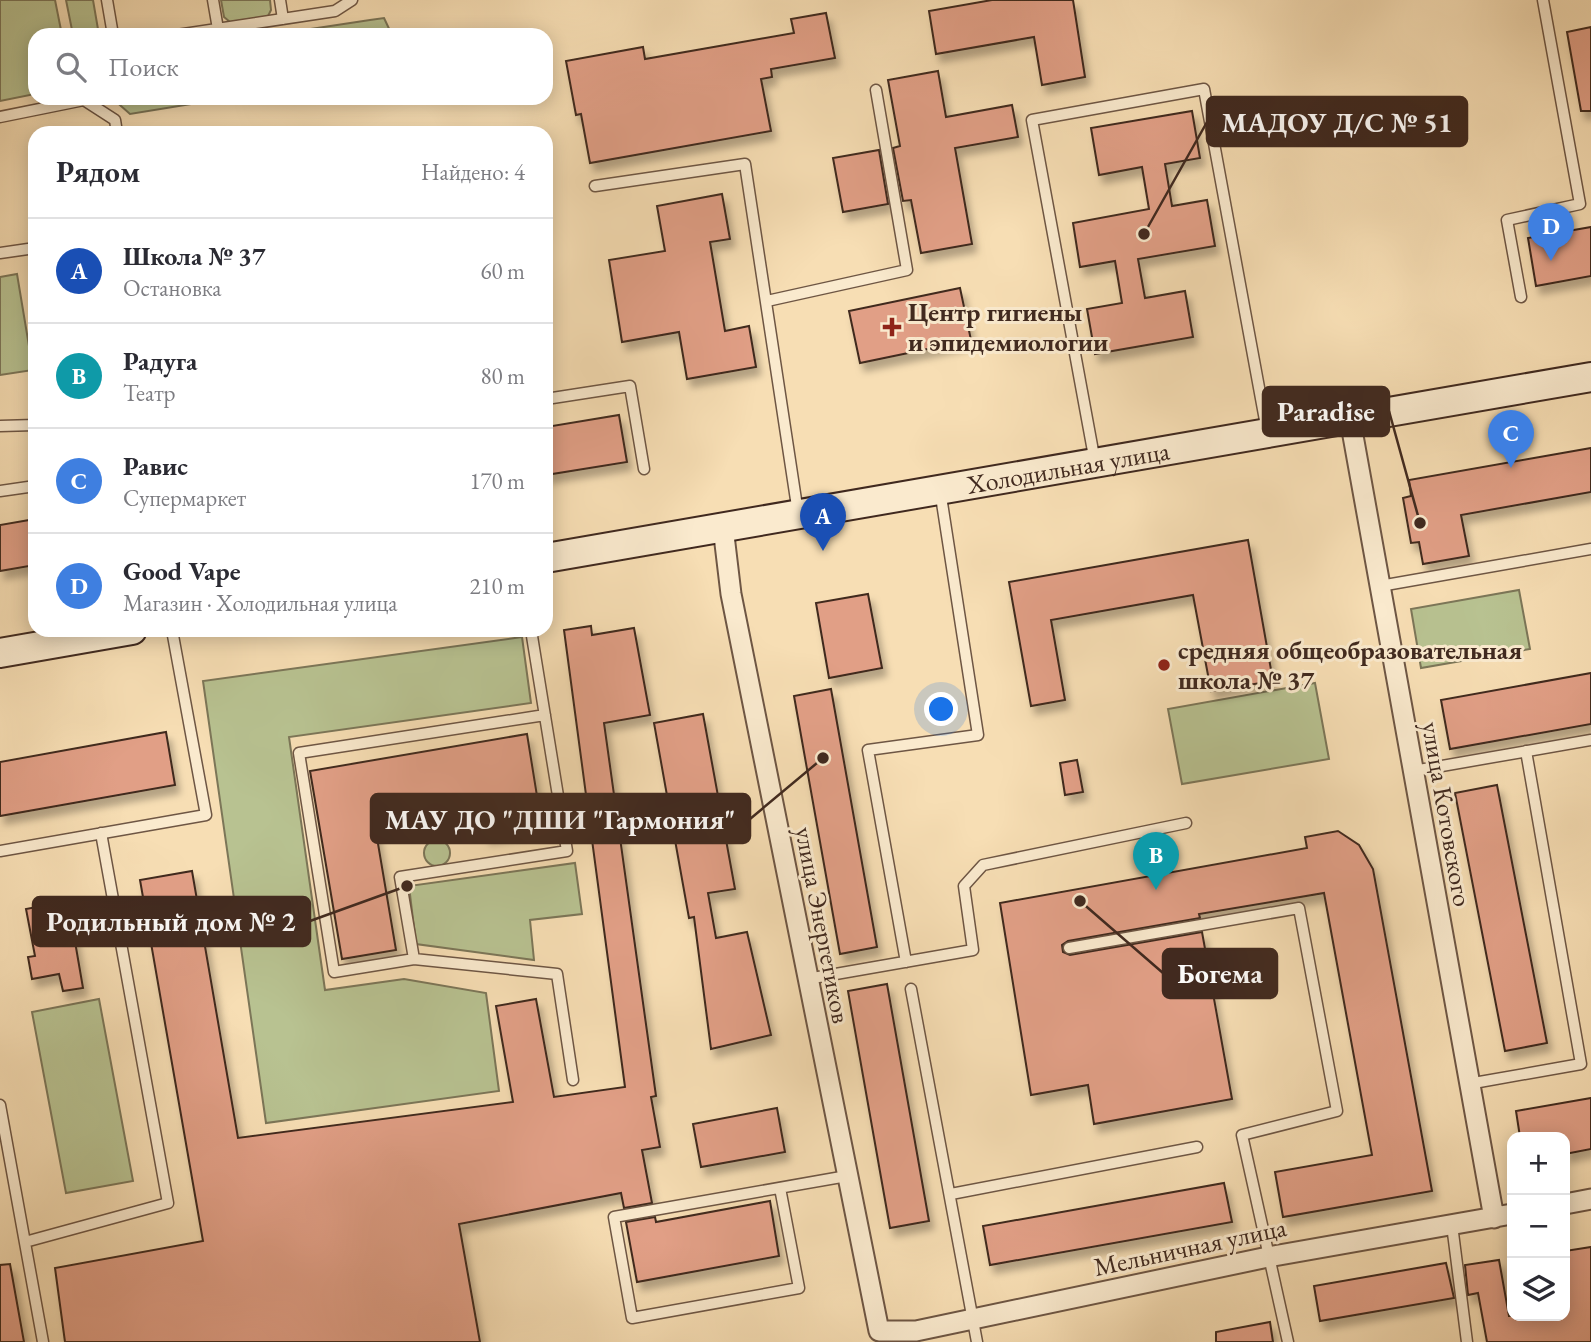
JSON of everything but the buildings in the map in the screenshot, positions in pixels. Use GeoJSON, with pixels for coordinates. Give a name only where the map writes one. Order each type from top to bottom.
{"type":"FeatureCollection","features":[{"type":"Feature","properties":{"kind":"street","name":"Холодильная улица"},"geometry":{"type":"LineString","coordinates":[[553,557],[1591,377]]}},
{"type":"Feature","properties":{"kind":"street","name":"улица Котовского"},"geometry":{"type":"LineString","coordinates":[[1350,419],[1468,1084],[1503,1216]]}},
{"type":"Feature","properties":{"kind":"street","name":"улица Энергетиков"},"geometry":{"type":"LineString","coordinates":[[723,527],[730,594],[878,1331]]}},
{"type":"Feature","properties":{"kind":"street"},"geometry":{"type":"LineString","coordinates":[[0,653],[92,637]]}},
{"type":"Feature","properties":{"kind":"street"},"geometry":{"type":"LineString","coordinates":[[1570,1203],[1591,1199]]}},
{"type":"Feature","properties":{"kind":"street","name":"Мельничная улица"},"geometry":{"type":"LineString","coordinates":[[878,1331],[916,1331],[1268,1257],[1503,1216]]}},
{"type":"Feature","properties":{"kind":"lane"},"geometry":{"type":"LineString","coordinates":[[107,0],[112,28]]}},
{"type":"Feature","properties":{"kind":"lane"},"geometry":{"type":"LineString","coordinates":[[213,0],[218,28]]}},
{"type":"Feature","properties":{"kind":"lane"},"geometry":{"type":"LineString","coordinates":[[280,0],[283,19]]}},
{"type":"Feature","properties":{"kind":"lane"},"geometry":{"type":"LineString","coordinates":[[224,28],[335,11],[352,0]]}},
{"type":"Feature","properties":{"kind":"lane"},"geometry":{"type":"LineString","coordinates":[[1521,297],[1507,220],[1580,204],[1543,0]]}},
{"type":"Feature","properties":{"kind":"lane"},"geometry":{"type":"LineString","coordinates":[[767,301],[907,270],[876,89]]}},
{"type":"Feature","properties":{"kind":"lane"},"geometry":{"type":"LineString","coordinates":[[1095,463],[1032,120],[1204,89],[1267,434]]}},
{"type":"Feature","properties":{"kind":"lane"},"geometry":{"type":"LineString","coordinates":[[0,117],[59,105]]}},
{"type":"Feature","properties":{"kind":"lane"},"geometry":{"type":"LineString","coordinates":[[92,105],[115,120],[116,126]]}},
{"type":"Feature","properties":{"kind":"lane"},"geometry":{"type":"LineString","coordinates":[[595,186],[745,164],[799,514]]}},
{"type":"Feature","properties":{"kind":"lane"},"geometry":{"type":"LineString","coordinates":[[0,253],[28,249]]}},
{"type":"Feature","properties":{"kind":"lane"},"geometry":{"type":"LineString","coordinates":[[553,398],[630,386],[644,469]]}},
{"type":"Feature","properties":{"kind":"lane"},"geometry":{"type":"LineString","coordinates":[[0,426],[28,425]]}},
{"type":"Feature","properties":{"kind":"lane"},"geometry":{"type":"LineString","coordinates":[[0,491],[28,486]]}},
{"type":"Feature","properties":{"kind":"lane"},"geometry":{"type":"LineString","coordinates":[[906,962],[868,750],[978,735],[940,489]]}},
{"type":"Feature","properties":{"kind":"lane"},"geometry":{"type":"LineString","coordinates":[[1380,586],[1591,549]]}},
{"type":"Feature","properties":{"kind":"lane"},"geometry":{"type":"LineString","coordinates":[[0,851],[206,815],[173,637]]}},
{"type":"Feature","properties":{"kind":"lane"},"geometry":{"type":"LineString","coordinates":[[414,960],[401,877],[567,851],[532,637]]}},
{"type":"Feature","properties":{"kind":"lane"},"geometry":{"type":"LineString","coordinates":[[545,715],[299,753],[334,972],[414,960],[557,974],[573,1080]]}},
{"type":"Feature","properties":{"kind":"lane"},"geometry":{"type":"LineString","coordinates":[[1413,771],[1591,740]]}},
{"type":"Feature","properties":{"kind":"lane"},"geometry":{"type":"LineString","coordinates":[[1468,1084],[1581,1064],[1526,751]]}},
{"type":"Feature","properties":{"kind":"lane"},"geometry":{"type":"LineString","coordinates":[[807,979],[974,950],[964,886],[983,865],[1186,823]]}},
{"type":"Feature","properties":{"kind":"lane"},"geometry":{"type":"LineString","coordinates":[[24,1241],[168,1203],[101,833]]}},
{"type":"Feature","properties":{"kind":"lane"},"geometry":{"type":"LineString","coordinates":[[1069,948],[1299,908],[1337,1111],[1242,1135],[1288,1342]]}},
{"type":"Feature","properties":{"kind":"lane"},"geometry":{"type":"LineString","coordinates":[[911,989],[977,1342]]}},
{"type":"Feature","properties":{"kind":"lane"},"geometry":{"type":"LineString","coordinates":[[0,1105],[43,1342]]}},
{"type":"Feature","properties":{"kind":"lane"},"geometry":{"type":"LineString","coordinates":[[951,1194],[1197,1147]]}},
{"type":"Feature","properties":{"kind":"lane"},"geometry":{"type":"LineString","coordinates":[[780,1188],[799,1288],[632,1318],[614,1217],[847,1176]]}},
{"type":"Feature","properties":{"kind":"lane"},"geometry":{"type":"LineString","coordinates":[[1452,1225],[1467,1342]]}},
{"type":"Feature","properties":{"kind":"green space"},"geometry":{"type":"Polygon","coordinates":[[[0,0],[55,0],[61,28],[28,28],[28,95],[0,101],[0,0]]]}},
{"type":"Feature","properties":{"kind":"green space"},"geometry":{"type":"Polygon","coordinates":[[[66,0],[93,0],[98,28],[72,28],[66,0]]]}},
{"type":"Feature","properties":{"kind":"green space"},"geometry":{"type":"Polygon","coordinates":[[[221,0],[270,0],[271,10],[267,18],[230,22],[224,17],[221,0]]]}},
{"type":"Feature","properties":{"kind":"green space"},"geometry":{"type":"Polygon","coordinates":[[[384,18],[389,28],[317,28],[384,18]]]}},
{"type":"Feature","properties":{"kind":"green space"},"geometry":{"type":"Polygon","coordinates":[[[120,105],[185,105],[130,114],[120,105]]]}},
{"type":"Feature","properties":{"kind":"green space"},"geometry":{"type":"Polygon","coordinates":[[[17,274],[28,340],[28,371],[0,375],[0,277],[17,274]]]}},
{"type":"Feature","properties":{"kind":"green space"},"geometry":{"type":"Polygon","coordinates":[[[1519,590],[1530,649],[1421,668],[1411,609],[1519,590]]]}},
{"type":"Feature","properties":{"kind":"green space"},"geometry":{"type":"Polygon","coordinates":[[[522,637],[531,703],[289,737],[325,990],[404,979],[486,993],[499,1091],[266,1123],[203,681],[522,637]]]}},
{"type":"Feature","properties":{"kind":"green space"},"geometry":{"type":"Polygon","coordinates":[[[1315,683],[1329,759],[1182,784],[1168,709],[1315,683]]]}},
{"type":"Feature","properties":{"kind":"green space"},"geometry":{"type":"Polygon","coordinates":[[[437,840],[446,844],[450,853],[446,862],[437,866],[428,862],[424,853],[428,844],[437,840]]]}},
{"type":"Feature","properties":{"kind":"green space"},"geometry":{"type":"Polygon","coordinates":[[[575,863],[582,914],[530,920],[534,960],[416,944],[409,886],[575,863]]]}},
{"type":"Feature","properties":{"kind":"green space"},"geometry":{"type":"Polygon","coordinates":[[[99,999],[133,1181],[66,1193],[32,1012],[99,999]]]}},
{"type":"Feature","properties":{"kind":"place","name":"МАДОУ Д/С № 51"},"geometry":{"type":"Point","coordinates":[1144,234]}},
{"type":"Feature","properties":{"kind":"place","name":"Good Vape"},"geometry":{"type":"Point","coordinates":[1551,261]}},
{"type":"Feature","properties":{"kind":"place","name":"Центр гигиены и эпидемиологии"},"geometry":{"type":"Point","coordinates":[892,327]}},
{"type":"Feature","properties":{"kind":"place","name":"Равис"},"geometry":{"type":"Point","coordinates":[1511,468]}},
{"type":"Feature","properties":{"kind":"place","name":"Paradise"},"geometry":{"type":"Point","coordinates":[1420,523]}},
{"type":"Feature","properties":{"kind":"place","name":"Школа № 37"},"geometry":{"type":"Point","coordinates":[823,551]}},
{"type":"Feature","properties":{"kind":"place","name":"средняя общеобразовательная школа № 37"},"geometry":{"type":"Point","coordinates":[1164,665]}},
{"type":"Feature","properties":{"kind":"place","name":"МАУ ДО \"ДШИ \"Гармония\""},"geometry":{"type":"Point","coordinates":[823,758]}},
{"type":"Feature","properties":{"kind":"place","name":"Родильный дом № 2"},"geometry":{"type":"Point","coordinates":[407,886]}},
{"type":"Feature","properties":{"kind":"place","name":"Радуга"},"geometry":{"type":"Point","coordinates":[1156,890]}},
{"type":"Feature","properties":{"kind":"place","name":"Богема"},"geometry":{"type":"Point","coordinates":[1080,901]}}]}
